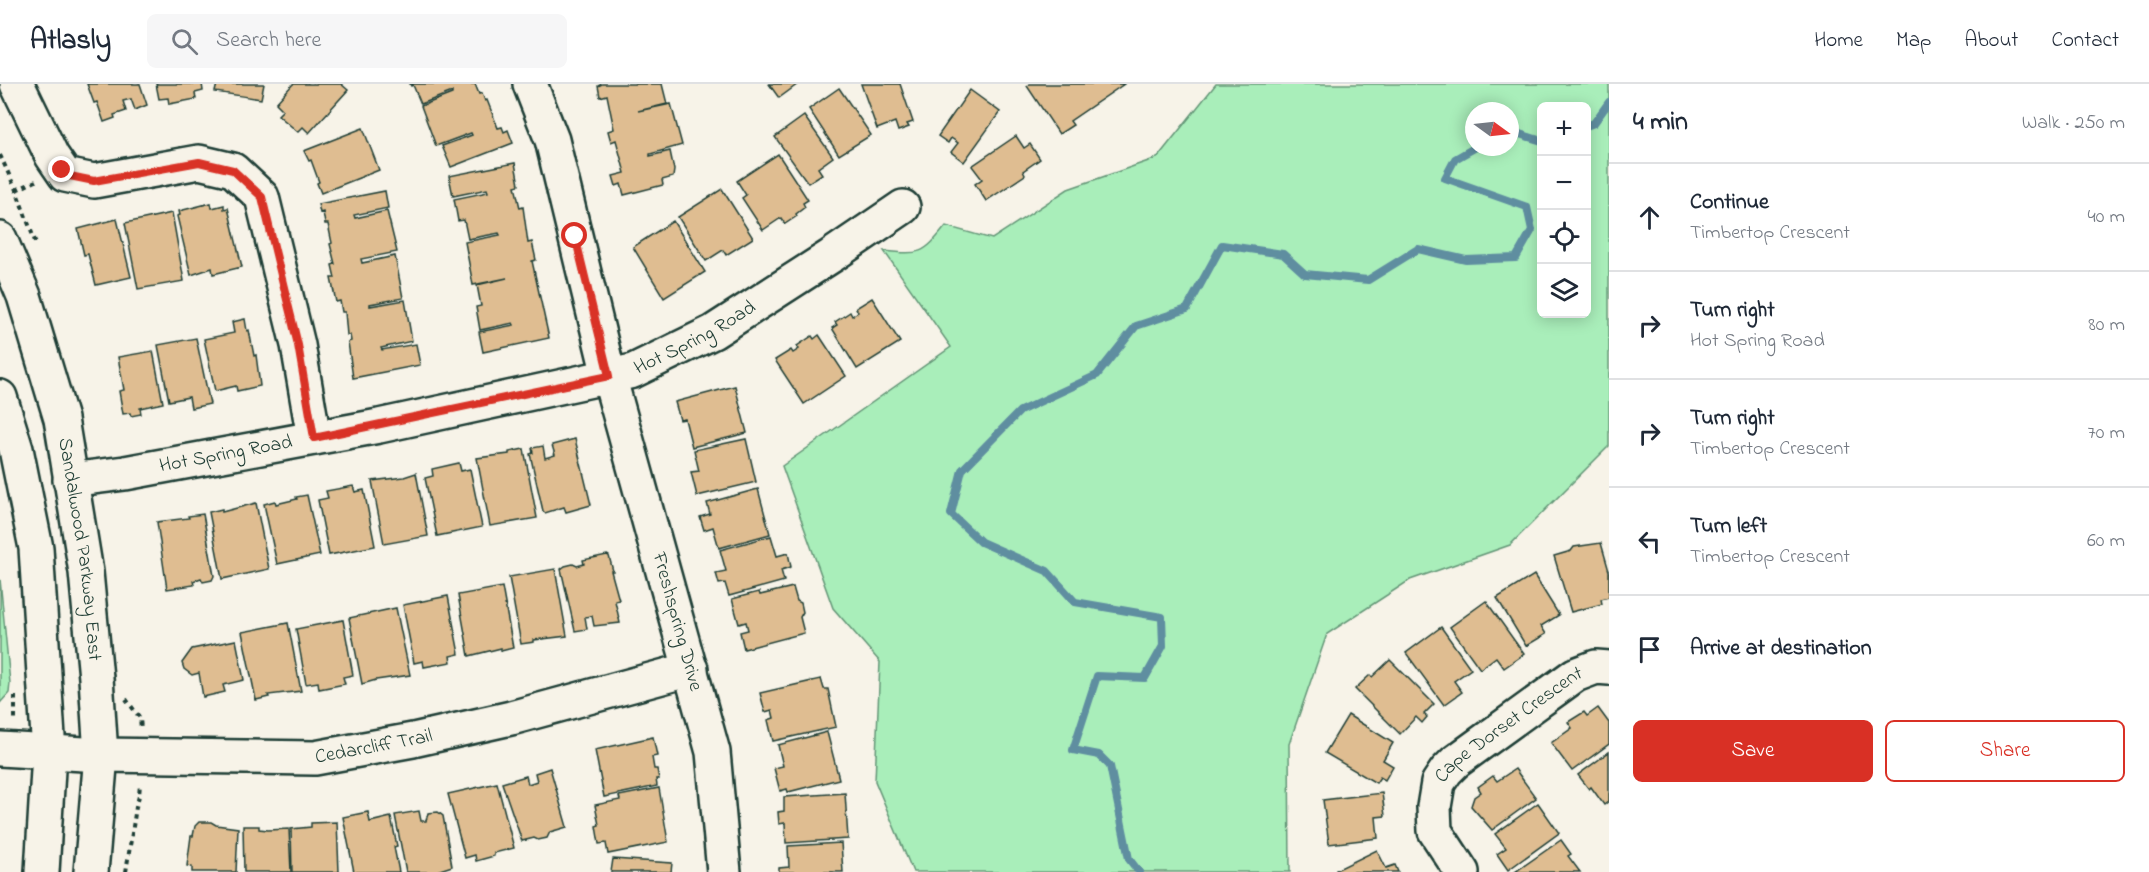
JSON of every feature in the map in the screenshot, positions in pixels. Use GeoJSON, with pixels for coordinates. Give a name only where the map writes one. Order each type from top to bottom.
{"type":"FeatureCollection","features":[{"type":"Feature","properties":{"kind":"street"},"geometry":{"type":"LineString","coordinates":[[17,84],[52,156],[65,175],[94,181],[199,162],[233,170],[262,197],[298,345],[314,438]]}},
{"type":"Feature","properties":{"kind":"street","name":"Freshspring Drive"},"geometry":{"type":"LineString","coordinates":[[530,84],[552,140],[609,376],[713,752],[724,872]]}},
{"type":"Feature","properties":{"kind":"street","name":"Hot Spring Road"},"geometry":{"type":"LineString","coordinates":[[70,480],[125,473],[314,438],[633,371],[714,332],[765,301],[903,207]]}},
{"type":"Feature","properties":{"kind":"street","name":"Sandalwood Parkway East"},"geometry":{"type":"LineString","coordinates":[[0,239],[24,296],[61,419],[86,572],[101,755],[91,872]]}},
{"type":"Feature","properties":{"kind":"street"},"geometry":{"type":"LineString","coordinates":[[0,396],[16,449],[36,548],[49,753],[42,872]]}},
{"type":"Feature","properties":{"kind":"street","name":"Cape Dorset Crescent"},"geometry":{"type":"LineString","coordinates":[[1462,872],[1435,831],[1434,807],[1438,783],[1446,771],[1575,675],[1596,667],[1609,668]]}},
{"type":"Feature","properties":{"kind":"street","name":"Cedarcliff Trail"},"geometry":{"type":"LineString","coordinates":[[0,749],[101,755],[315,758],[413,740],[511,718],[691,669]]}},
{"type":"Feature","properties":{"kind":"path"},"geometry":{"type":"LineString","coordinates":[[126,872],[139,796]]}},
{"type":"Feature","properties":{"kind":"green space"},"geometry":{"type":"Polygon","coordinates":[[[1216,84],[1609,84],[1609,446],[1510,545],[1410,580],[1327,634],[1289,744],[1290,872],[913,872],[875,781],[880,662],[833,608],[782,466],[951,347],[884,251],[906,253],[920,251],[932,243],[946,226],[992,239],[1068,189],[1157,158],[1216,84]]]}},
{"type":"Feature","properties":{"kind":"green space"},"geometry":{"type":"Polygon","coordinates":[[[0,579],[10,683],[9,693],[0,703],[0,579]]]}},
{"type":"Feature","properties":{"kind":"building"},"geometry":{"type":"Polygon","coordinates":[[[87,84],[140,84],[147,105],[135,110],[131,99],[123,101],[126,111],[104,122],[87,84]]]}},
{"type":"Feature","properties":{"kind":"building"},"geometry":{"type":"Polygon","coordinates":[[[156,84],[202,84],[203,91],[195,93],[196,99],[169,104],[168,98],[159,99],[156,84]]]}},
{"type":"Feature","properties":{"kind":"building"},"geometry":{"type":"Polygon","coordinates":[[[217,84],[264,84],[261,99],[215,92],[217,84]]]}},
{"type":"Feature","properties":{"kind":"building"},"geometry":{"type":"Polygon","coordinates":[[[293,84],[341,84],[348,90],[309,133],[303,127],[298,132],[278,115],[283,110],[276,103],[293,84]]]}},
{"type":"Feature","properties":{"kind":"building"},"geometry":{"type":"Polygon","coordinates":[[[410,84],[475,84],[479,94],[482,93],[485,101],[487,100],[498,128],[502,127],[504,132],[508,130],[513,143],[451,167],[442,146],[472,135],[471,133],[436,146],[421,106],[452,94],[452,92],[421,104],[413,85],[410,84]]]}},
{"type":"Feature","properties":{"kind":"building"},"geometry":{"type":"Polygon","coordinates":[[[602,84],[662,84],[667,104],[638,111],[671,104],[682,145],[650,154],[650,156],[670,151],[673,177],[662,180],[663,185],[624,195],[621,184],[616,186],[613,176],[625,173],[616,140],[611,142],[608,131],[614,129],[607,95],[600,97],[598,86],[602,84]]]}},
{"type":"Feature","properties":{"kind":"building"},"geometry":{"type":"Polygon","coordinates":[[[769,84],[798,84],[779,98],[769,84]]]}},
{"type":"Feature","properties":{"kind":"building"},"geometry":{"type":"Polygon","coordinates":[[[861,84],[900,84],[913,122],[907,124],[909,127],[898,131],[895,122],[877,129],[861,84]]]}},
{"type":"Feature","properties":{"kind":"building"},"geometry":{"type":"Polygon","coordinates":[[[1030,84],[1124,84],[1070,121],[1073,125],[1059,134],[1027,86],[1030,84]]]}},
{"type":"Feature","properties":{"kind":"building"},"geometry":{"type":"Polygon","coordinates":[[[839,88],[871,135],[839,155],[809,109],[839,88]]]}},
{"type":"Feature","properties":{"kind":"building"},"geometry":{"type":"Polygon","coordinates":[[[970,90],[1000,112],[964,162],[951,152],[958,143],[951,138],[948,143],[938,136],[970,90]]]}},
{"type":"Feature","properties":{"kind":"building"},"geometry":{"type":"Polygon","coordinates":[[[804,116],[833,157],[818,168],[822,174],[808,183],[775,137],[804,116]]]}},
{"type":"Feature","properties":{"kind":"building"},"geometry":{"type":"Polygon","coordinates":[[[363,128],[379,170],[321,193],[311,160],[309,161],[304,151],[363,128]]]}},
{"type":"Feature","properties":{"kind":"building"},"geometry":{"type":"Polygon","coordinates":[[[1016,136],[1024,148],[1030,144],[1040,159],[1023,171],[1025,175],[986,201],[975,184],[982,179],[972,166],[1016,136]]]}},
{"type":"Feature","properties":{"kind":"building"},"geometry":{"type":"Polygon","coordinates":[[[778,154],[808,200],[803,203],[805,207],[796,214],[797,216],[785,224],[781,218],[763,230],[742,198],[746,195],[737,181],[778,154]]]}},
{"type":"Feature","properties":{"kind":"building"},"geometry":{"type":"Polygon","coordinates":[[[515,163],[519,185],[515,186],[520,208],[523,207],[528,243],[532,242],[536,260],[532,261],[549,338],[483,352],[479,332],[514,325],[513,323],[480,330],[476,307],[481,306],[477,285],[507,278],[473,285],[465,242],[500,235],[499,233],[468,239],[464,220],[458,221],[454,199],[488,192],[487,189],[453,196],[449,176],[515,163]]]}},
{"type":"Feature","properties":{"kind":"building"},"geometry":{"type":"Polygon","coordinates":[[[722,189],[753,238],[726,255],[723,250],[706,261],[678,217],[722,189]]]}},
{"type":"Feature","properties":{"kind":"building"},"geometry":{"type":"Polygon","coordinates":[[[385,191],[388,208],[354,215],[355,218],[387,211],[397,252],[361,259],[362,263],[395,256],[403,298],[370,304],[370,306],[405,300],[412,341],[381,348],[382,350],[416,344],[420,365],[353,378],[348,342],[351,341],[350,335],[347,335],[345,312],[342,312],[340,301],[336,302],[331,278],[335,278],[332,265],[335,264],[330,244],[332,243],[328,224],[325,224],[323,212],[320,213],[318,204],[385,191]]]}},
{"type":"Feature","properties":{"kind":"building"},"geometry":{"type":"Polygon","coordinates":[[[211,203],[212,208],[224,205],[224,209],[228,208],[242,267],[213,274],[212,268],[191,275],[177,216],[180,215],[179,211],[211,203]]]}},
{"type":"Feature","properties":{"kind":"building"},"geometry":{"type":"Polygon","coordinates":[[[172,213],[184,281],[138,289],[125,223],[172,213]]]}},
{"type":"Feature","properties":{"kind":"building"},"geometry":{"type":"Polygon","coordinates":[[[117,219],[131,277],[96,285],[88,254],[84,255],[78,229],[117,219]]]}},
{"type":"Feature","properties":{"kind":"building"},"geometry":{"type":"Polygon","coordinates":[[[673,221],[705,272],[664,298],[633,247],[673,221]]]}},
{"type":"Feature","properties":{"kind":"building"},"geometry":{"type":"Polygon","coordinates":[[[872,298],[900,342],[857,369],[832,328],[837,325],[835,322],[850,312],[852,316],[858,312],[856,308],[872,298]]]}},
{"type":"Feature","properties":{"kind":"building"},"geometry":{"type":"Polygon","coordinates":[[[245,319],[254,356],[256,355],[260,386],[237,391],[236,386],[215,391],[204,339],[234,333],[232,322],[245,319]]]}},
{"type":"Feature","properties":{"kind":"building"},"geometry":{"type":"Polygon","coordinates":[[[819,335],[846,376],[804,404],[775,360],[791,350],[793,353],[799,349],[797,346],[812,336],[814,339],[819,335]]]}},
{"type":"Feature","properties":{"kind":"building"},"geometry":{"type":"Polygon","coordinates":[[[196,338],[210,404],[191,408],[189,397],[169,401],[158,345],[196,338]]]}},
{"type":"Feature","properties":{"kind":"building"},"geometry":{"type":"Polygon","coordinates":[[[153,351],[163,403],[140,408],[141,414],[131,416],[130,413],[123,414],[119,391],[124,390],[118,357],[153,351]]]}},
{"type":"Feature","properties":{"kind":"building"},"geometry":{"type":"Polygon","coordinates":[[[735,386],[747,433],[692,447],[685,419],[680,420],[675,402],[735,386]]]}},
{"type":"Feature","properties":{"kind":"building"},"geometry":{"type":"Polygon","coordinates":[[[575,439],[591,505],[566,512],[564,507],[545,513],[530,454],[533,453],[532,448],[543,446],[545,458],[555,455],[552,445],[575,439]]]}},
{"type":"Feature","properties":{"kind":"building"},"geometry":{"type":"Polygon","coordinates":[[[746,439],[756,482],[697,496],[691,472],[699,471],[694,450],[746,439]]]}},
{"type":"Feature","properties":{"kind":"building"},"geometry":{"type":"Polygon","coordinates":[[[524,449],[537,518],[490,526],[477,458],[509,454],[509,452],[524,449]]]}},
{"type":"Feature","properties":{"kind":"building"},"geometry":{"type":"Polygon","coordinates":[[[459,463],[461,471],[470,469],[482,527],[437,536],[425,478],[433,476],[432,469],[459,463]]]}},
{"type":"Feature","properties":{"kind":"building"},"geometry":{"type":"Polygon","coordinates":[[[416,473],[428,536],[384,544],[372,481],[416,473]]]}},
{"type":"Feature","properties":{"kind":"building"},"geometry":{"type":"Polygon","coordinates":[[[353,486],[355,492],[364,490],[375,546],[329,555],[318,500],[328,498],[326,491],[353,486]]]}},
{"type":"Feature","properties":{"kind":"building"},"geometry":{"type":"Polygon","coordinates":[[[758,489],[770,534],[719,548],[713,527],[704,530],[700,517],[710,514],[707,503],[758,489]]]}},
{"type":"Feature","properties":{"kind":"building"},"geometry":{"type":"Polygon","coordinates":[[[307,495],[320,555],[277,564],[264,504],[275,501],[276,504],[307,495]]]}},
{"type":"Feature","properties":{"kind":"building"},"geometry":{"type":"Polygon","coordinates":[[[256,503],[269,569],[222,579],[209,512],[222,509],[222,512],[256,503]]]}},
{"type":"Feature","properties":{"kind":"building"},"geometry":{"type":"Polygon","coordinates":[[[203,514],[214,576],[212,580],[203,582],[201,578],[193,581],[194,585],[167,589],[157,522],[203,514]]]}},
{"type":"Feature","properties":{"kind":"building"},"geometry":{"type":"Polygon","coordinates":[[[771,536],[777,556],[788,553],[791,567],[781,570],[784,581],[729,596],[725,583],[719,584],[716,573],[726,571],[720,550],[771,536]]]}},
{"type":"Feature","properties":{"kind":"building"},"geometry":{"type":"Polygon","coordinates":[[[1601,543],[1609,571],[1609,597],[1601,599],[1602,604],[1571,612],[1554,556],[1571,551],[1574,547],[1601,543]]]}},
{"type":"Feature","properties":{"kind":"building"},"geometry":{"type":"Polygon","coordinates":[[[607,555],[619,600],[615,601],[620,623],[594,626],[592,616],[585,617],[587,629],[575,631],[561,569],[573,564],[577,566],[584,564],[583,560],[607,555]]]}},
{"type":"Feature","properties":{"kind":"building"},"geometry":{"type":"Polygon","coordinates":[[[555,569],[567,636],[521,644],[509,577],[555,569]]]}},
{"type":"Feature","properties":{"kind":"building"},"geometry":{"type":"Polygon","coordinates":[[[1534,575],[1559,615],[1541,626],[1546,634],[1526,646],[1497,598],[1534,575]]]}},
{"type":"Feature","properties":{"kind":"building"},"geometry":{"type":"Polygon","coordinates":[[[502,587],[513,648],[501,651],[501,648],[469,656],[458,595],[502,587]]]}},
{"type":"Feature","properties":{"kind":"building"},"geometry":{"type":"Polygon","coordinates":[[[793,587],[797,601],[801,603],[803,612],[800,617],[804,633],[744,649],[740,632],[748,630],[746,622],[739,624],[732,599],[793,587]]]}},
{"type":"Feature","properties":{"kind":"building"},"geometry":{"type":"Polygon","coordinates":[[[448,596],[459,654],[450,656],[451,662],[424,667],[423,661],[414,663],[403,605],[448,596]]]}},
{"type":"Feature","properties":{"kind":"building"},"geometry":{"type":"Polygon","coordinates":[[[1486,601],[1524,654],[1504,668],[1496,657],[1480,669],[1450,627],[1486,601]]]}},
{"type":"Feature","properties":{"kind":"building"},"geometry":{"type":"Polygon","coordinates":[[[396,608],[410,675],[362,684],[349,618],[396,608]]]}},
{"type":"Feature","properties":{"kind":"building"},"geometry":{"type":"Polygon","coordinates":[[[343,620],[353,675],[343,677],[345,684],[319,689],[318,682],[306,684],[296,629],[343,620]]]}},
{"type":"Feature","properties":{"kind":"building"},"geometry":{"type":"Polygon","coordinates":[[[288,623],[301,691],[268,695],[269,697],[256,700],[242,632],[288,623]]]}},
{"type":"Feature","properties":{"kind":"building"},"geometry":{"type":"Polygon","coordinates":[[[1441,627],[1471,669],[1454,681],[1462,692],[1444,705],[1406,653],[1441,627]]]}},
{"type":"Feature","properties":{"kind":"building"},"geometry":{"type":"Polygon","coordinates":[[[236,640],[244,680],[223,685],[225,692],[203,697],[199,673],[192,675],[184,669],[182,663],[192,649],[236,640]]]}},
{"type":"Feature","properties":{"kind":"building"},"geometry":{"type":"Polygon","coordinates":[[[1390,660],[1434,704],[1424,714],[1427,717],[1422,723],[1416,717],[1400,734],[1355,689],[1390,660]]]}},
{"type":"Feature","properties":{"kind":"building"},"geometry":{"type":"Polygon","coordinates":[[[821,679],[824,689],[828,689],[836,727],[773,741],[768,720],[774,718],[772,710],[765,712],[760,693],[821,679]]]}},
{"type":"Feature","properties":{"kind":"building"},"geometry":{"type":"Polygon","coordinates":[[[1598,708],[1609,723],[1609,744],[1572,771],[1551,743],[1572,728],[1568,722],[1584,712],[1587,716],[1598,708]]]}},
{"type":"Feature","properties":{"kind":"building"},"geometry":{"type":"Polygon","coordinates":[[[1348,715],[1393,743],[1383,760],[1393,766],[1385,780],[1380,777],[1376,783],[1325,753],[1348,715]]]}},
{"type":"Feature","properties":{"kind":"building"},"geometry":{"type":"Polygon","coordinates":[[[827,732],[839,779],[788,792],[787,789],[780,791],[774,768],[783,766],[778,745],[827,732]]]}},
{"type":"Feature","properties":{"kind":"building"},"geometry":{"type":"Polygon","coordinates":[[[653,737],[657,756],[652,757],[659,779],[656,779],[657,786],[604,797],[595,750],[653,737]]]}},
{"type":"Feature","properties":{"kind":"building"},"geometry":{"type":"Polygon","coordinates":[[[1609,752],[1609,801],[1604,805],[1591,787],[1589,789],[1578,775],[1609,752]]]}},
{"type":"Feature","properties":{"kind":"building"},"geometry":{"type":"Polygon","coordinates":[[[550,768],[567,827],[550,832],[547,838],[522,841],[502,783],[526,776],[528,784],[537,781],[535,773],[550,768]]]}},
{"type":"Feature","properties":{"kind":"building"},"geometry":{"type":"Polygon","coordinates":[[[1515,769],[1536,798],[1492,830],[1471,806],[1474,797],[1481,792],[1478,787],[1493,776],[1497,781],[1515,769]]]}},
{"type":"Feature","properties":{"kind":"building"},"geometry":{"type":"Polygon","coordinates":[[[497,783],[514,848],[476,861],[475,855],[465,858],[448,794],[497,783]]]}},
{"type":"Feature","properties":{"kind":"building"},"geometry":{"type":"Polygon","coordinates":[[[659,788],[668,842],[608,854],[606,843],[599,844],[596,826],[599,825],[595,805],[620,800],[619,796],[659,788]]]}},
{"type":"Feature","properties":{"kind":"building"},"geometry":{"type":"Polygon","coordinates":[[[845,793],[848,839],[786,843],[785,823],[779,824],[778,812],[784,811],[784,797],[845,793]]]}},
{"type":"Feature","properties":{"kind":"building"},"geometry":{"type":"Polygon","coordinates":[[[1382,793],[1385,816],[1376,817],[1378,838],[1329,844],[1323,800],[1382,793]]]}},
{"type":"Feature","properties":{"kind":"building"},"geometry":{"type":"Polygon","coordinates":[[[1538,803],[1559,833],[1508,870],[1497,854],[1506,848],[1495,834],[1538,803]]]}},
{"type":"Feature","properties":{"kind":"building"},"geometry":{"type":"Polygon","coordinates":[[[419,811],[421,821],[426,821],[428,813],[438,812],[443,816],[452,866],[434,872],[406,872],[395,815],[419,811]]]}},
{"type":"Feature","properties":{"kind":"building"},"geometry":{"type":"Polygon","coordinates":[[[368,812],[370,822],[391,817],[399,872],[354,872],[343,817],[368,812]]]}},
{"type":"Feature","properties":{"kind":"building"},"geometry":{"type":"Polygon","coordinates":[[[199,822],[211,822],[216,825],[238,828],[236,872],[192,872],[192,867],[187,866],[191,836],[199,822]]]}},
{"type":"Feature","properties":{"kind":"building"},"geometry":{"type":"Polygon","coordinates":[[[337,822],[339,872],[292,872],[291,829],[311,827],[311,823],[337,822]]]}},
{"type":"Feature","properties":{"kind":"building"},"geometry":{"type":"Polygon","coordinates":[[[243,826],[259,826],[259,829],[268,830],[289,829],[291,872],[244,872],[243,826]]]}},
{"type":"Feature","properties":{"kind":"building"},"geometry":{"type":"Polygon","coordinates":[[[1561,840],[1571,854],[1568,856],[1580,872],[1515,872],[1561,840]]]}},
{"type":"Feature","properties":{"kind":"building"},"geometry":{"type":"Polygon","coordinates":[[[841,843],[843,872],[779,872],[779,868],[789,867],[788,846],[841,843]]]}},
{"type":"Feature","properties":{"kind":"building"},"geometry":{"type":"Polygon","coordinates":[[[1377,850],[1386,868],[1395,865],[1398,872],[1337,872],[1336,870],[1377,850]]]}},
{"type":"Feature","properties":{"kind":"building"},"geometry":{"type":"Polygon","coordinates":[[[613,859],[672,863],[671,872],[611,872],[613,859]]]}},
{"type":"Feature","properties":{"kind":"waterway"},"geometry":{"type":"LineString","coordinates":[[1591,124],[1609,102]]}},
{"type":"Feature","properties":{"kind":"waterway"},"geometry":{"type":"LineString","coordinates":[[1519,134],[1537,139]]}},
{"type":"Feature","properties":{"kind":"waterway"},"geometry":{"type":"LineString","coordinates":[[1139,872],[1129,859],[1110,766],[1099,755],[1073,750],[1097,676],[1145,678],[1163,646],[1162,617],[1075,602],[1047,571],[981,542],[951,514],[962,470],[1020,411],[1097,375],[1136,326],[1187,309],[1222,245],[1283,254],[1305,274],[1368,280],[1418,249],[1466,260],[1516,258],[1532,230],[1527,207],[1445,178],[1455,159],[1465,153]]}},
{"type":"Feature","properties":{"kind":"route"},"geometry":{"type":"LineString","coordinates":[[62,170],[65,175],[94,181],[199,162],[233,170],[262,197],[298,345],[314,438],[609,376],[575,236]]}}]}
